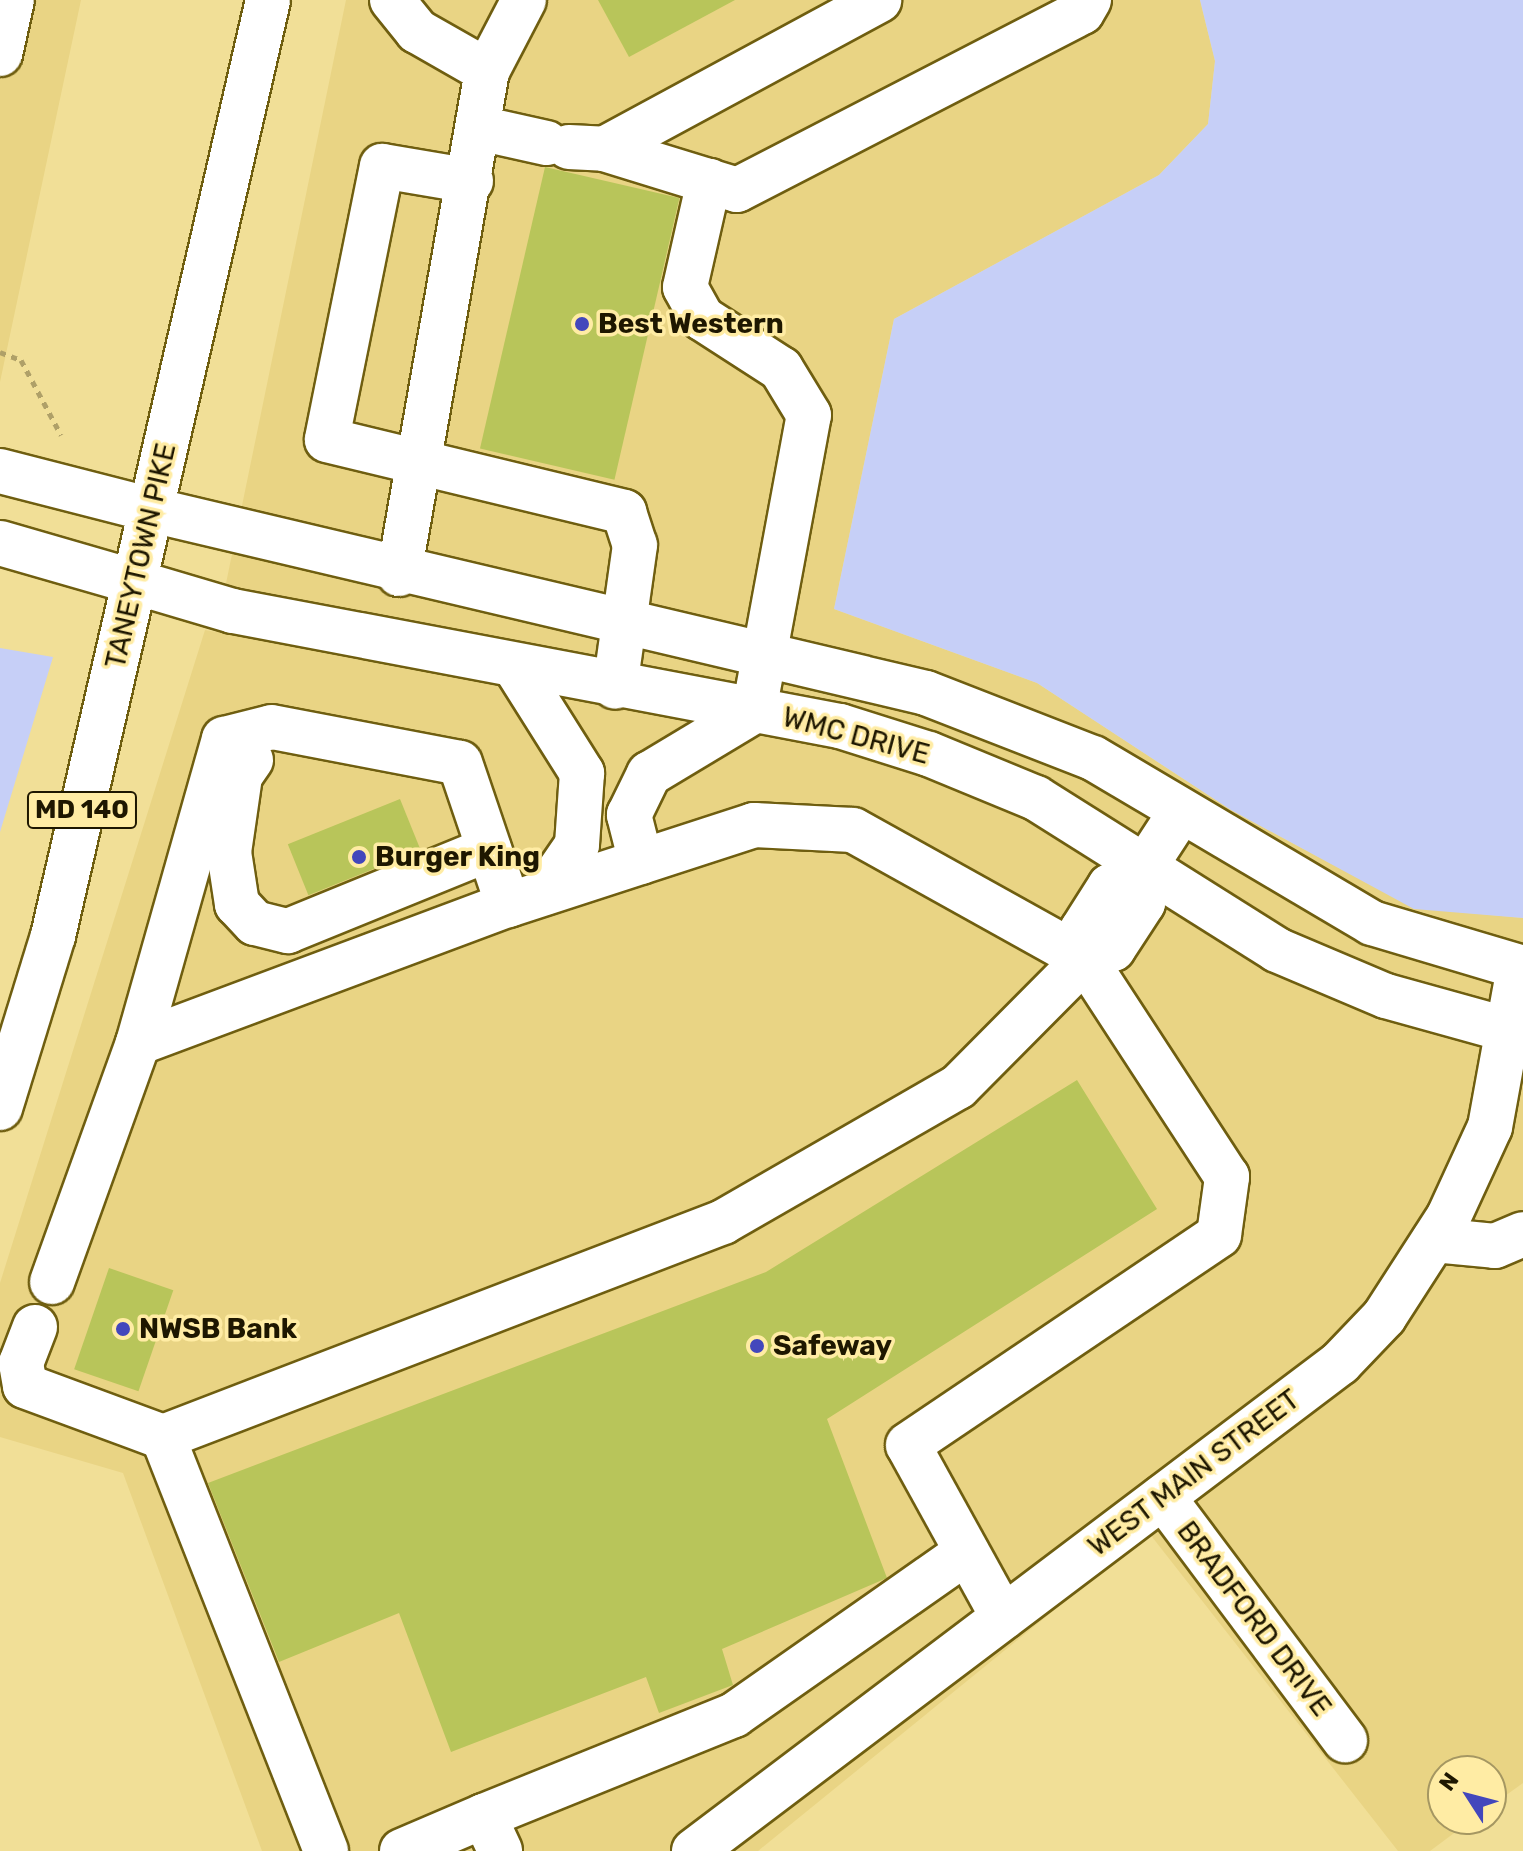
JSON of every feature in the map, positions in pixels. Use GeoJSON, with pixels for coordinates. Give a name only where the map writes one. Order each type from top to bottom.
{"type":"FeatureCollection","features":[{"type":"Feature","properties":{"kind":"main road"},"geometry":{"type":"LineString","coordinates":[[0,54],[12,0]]}},
{"type":"Feature","properties":{"kind":"main road","name":"TANEYTOWN PIKE"},"geometry":{"type":"LineString","coordinates":[[0,1108],[53,936],[268,0]]}},
{"type":"Feature","properties":{"kind":"main road"},"geometry":{"type":"LineString","coordinates":[[392,0],[417,31],[487,71]]}},
{"type":"Feature","properties":{"kind":"main road"},"geometry":{"type":"LineString","coordinates":[[399,574],[471,181],[487,71],[524,0]]}},
{"type":"Feature","properties":{"kind":"main road"},"geometry":{"type":"LineString","coordinates":[[573,146],[879,0]]}},
{"type":"Feature","properties":{"kind":"main road"},"geometry":{"type":"LineString","coordinates":[[479,128],[573,146],[737,190],[1082,12],[1089,0]]}},
{"type":"Feature","properties":{"kind":"main road"},"geometry":{"type":"LineString","coordinates":[[471,181],[382,166],[327,440],[624,512],[635,545],[615,687]]}},
{"type":"Feature","properties":{"kind":"main road"},"geometry":{"type":"LineString","coordinates":[[641,862],[629,815],[649,774],[754,711],[768,653],[809,415],[781,369],[702,318],[685,287],[709,181]]}},
{"type":"Feature","properties":{"kind":"main road","name":"WMC DRIVE"},"geometry":{"type":"LineString","coordinates":[[0,471],[399,574],[768,653],[982,714],[1093,758],[1180,813],[1372,923],[1521,968]]}},
{"type":"Feature","properties":{"kind":"main road","name":"WMC DRIVE"},"geometry":{"type":"LineString","coordinates":[[0,543],[233,611],[615,687],[754,711],[929,754],[1036,798],[1140,874],[1277,950],[1386,996],[1515,1034]]}},
{"type":"Feature","properties":{"kind":"main road"},"geometry":{"type":"LineString","coordinates":[[514,665],[582,773],[577,845],[526,899]]}},
{"type":"Feature","properties":{"kind":"main road"},"geometry":{"type":"LineString","coordinates":[[52,1282],[138,1043],[224,739],[272,727],[460,763],[489,849],[526,899]]}},
{"type":"Feature","properties":{"kind":"main road"},"geometry":{"type":"LineString","coordinates":[[272,727],[240,776],[229,852],[237,904],[255,923],[288,931],[489,849]]}},
{"type":"Feature","properties":{"kind":"main road"},"geometry":{"type":"LineString","coordinates":[[35,1327],[21,1363],[25,1386],[163,1437],[723,1222],[958,1087],[1085,959],[1113,949],[1143,903],[1140,874],[1180,813]]}},
{"type":"Feature","properties":{"kind":"main road"},"geometry":{"type":"LineString","coordinates":[[138,1043],[526,899],[754,825],[853,830],[1085,959],[1227,1177],[1219,1235],[908,1445],[1003,1617]]}},
{"type":"Feature","properties":{"kind":"main road","name":"WEST MAIN STREET"},"geometry":{"type":"LineString","coordinates":[[694,1851],[1340,1363],[1384,1317],[1434,1240],[1490,1127],[1515,1034],[1521,968]]}},
{"type":"Feature","properties":{"kind":"main road"},"geometry":{"type":"LineString","coordinates":[[1434,1240],[1495,1246],[1523,1234]]}},
{"type":"Feature","properties":{"kind":"main road"},"geometry":{"type":"LineString","coordinates":[[163,1437],[326,1851]]}},
{"type":"Feature","properties":{"kind":"main road","name":"BRADFORD DRIVE"},"geometry":{"type":"LineString","coordinates":[[1163,1497],[1345,1740]]}},
{"type":"Feature","properties":{"kind":"main road"},"geometry":{"type":"LineString","coordinates":[[402,1851],[492,1833],[734,1715],[967,1552]]}},
{"type":"Feature","properties":{"kind":"path"},"geometry":{"type":"LineString","coordinates":[[0,352],[21,360],[61,435]]}},
{"type":"Feature","properties":{"kind":"shaded area"},"geometry":{"type":"Polygon","coordinates":[[[0,0],[81,0],[0,382],[0,0]]]}},
{"type":"Feature","properties":{"kind":"shaded area"},"geometry":{"type":"Polygon","coordinates":[[[346,0],[1200,0],[1215,61],[1208,124],[1159,175],[894,319],[834,609],[1037,683],[1231,810],[1414,908],[1523,918],[1523,1783],[1507,1794],[1507,1755],[1427,1755],[1427,1835],[1452,1835],[1430,1851],[1398,1851],[1149,1533],[758,1851],[262,1851],[123,1473],[0,1437],[0,1283],[205,630],[216,632],[346,0]]]}},
{"type":"Feature","properties":{"kind":"shaded area"},"geometry":{"type":"Polygon","coordinates":[[[1200,0],[1523,0],[1523,918],[1414,909],[1231,810],[1037,683],[834,609],[894,319],[1159,175],[1208,124],[1215,61],[1200,0]]]}},
{"type":"Feature","properties":{"kind":"shaded area"},"geometry":{"type":"Polygon","coordinates":[[[0,648],[53,657],[0,832],[0,648]]]}},
{"type":"Feature","properties":{"kind":"building"},"geometry":{"type":"Polygon","coordinates":[[[598,0],[735,0],[629,57],[598,0]]]}},
{"type":"Feature","properties":{"kind":"building","name":"Best Western"},"geometry":{"type":"Polygon","coordinates":[[[545,167],[679,198],[614,480],[480,449],[545,167]]]}},
{"type":"Feature","properties":{"kind":"building","name":"Burger King"},"geometry":{"type":"Polygon","coordinates":[[[400,799],[421,850],[308,895],[288,844],[400,799]]]}},
{"type":"Feature","properties":{"kind":"building","name":"Safeway"},"geometry":{"type":"Polygon","coordinates":[[[1077,1080],[1157,1209],[827,1419],[887,1578],[722,1649],[733,1685],[659,1713],[646,1677],[451,1752],[399,1613],[279,1662],[208,1483],[766,1272],[1077,1080]]]}},
{"type":"Feature","properties":{"kind":"building","name":"NWSB Bank"},"geometry":{"type":"Polygon","coordinates":[[[109,1268],[173,1290],[138,1391],[74,1369],[109,1268]]]}},
{"type":"Feature","properties":{"kind":"place","name":"Best Western"},"geometry":{"type":"Point","coordinates":[582,324]}},
{"type":"Feature","properties":{"kind":"place","name":"Burger King"},"geometry":{"type":"Point","coordinates":[359,857]}},
{"type":"Feature","properties":{"kind":"place","name":"NWSB Bank"},"geometry":{"type":"Point","coordinates":[123,1329]}},
{"type":"Feature","properties":{"kind":"place","name":"Safeway"},"geometry":{"type":"Point","coordinates":[757,1346]}}]}
